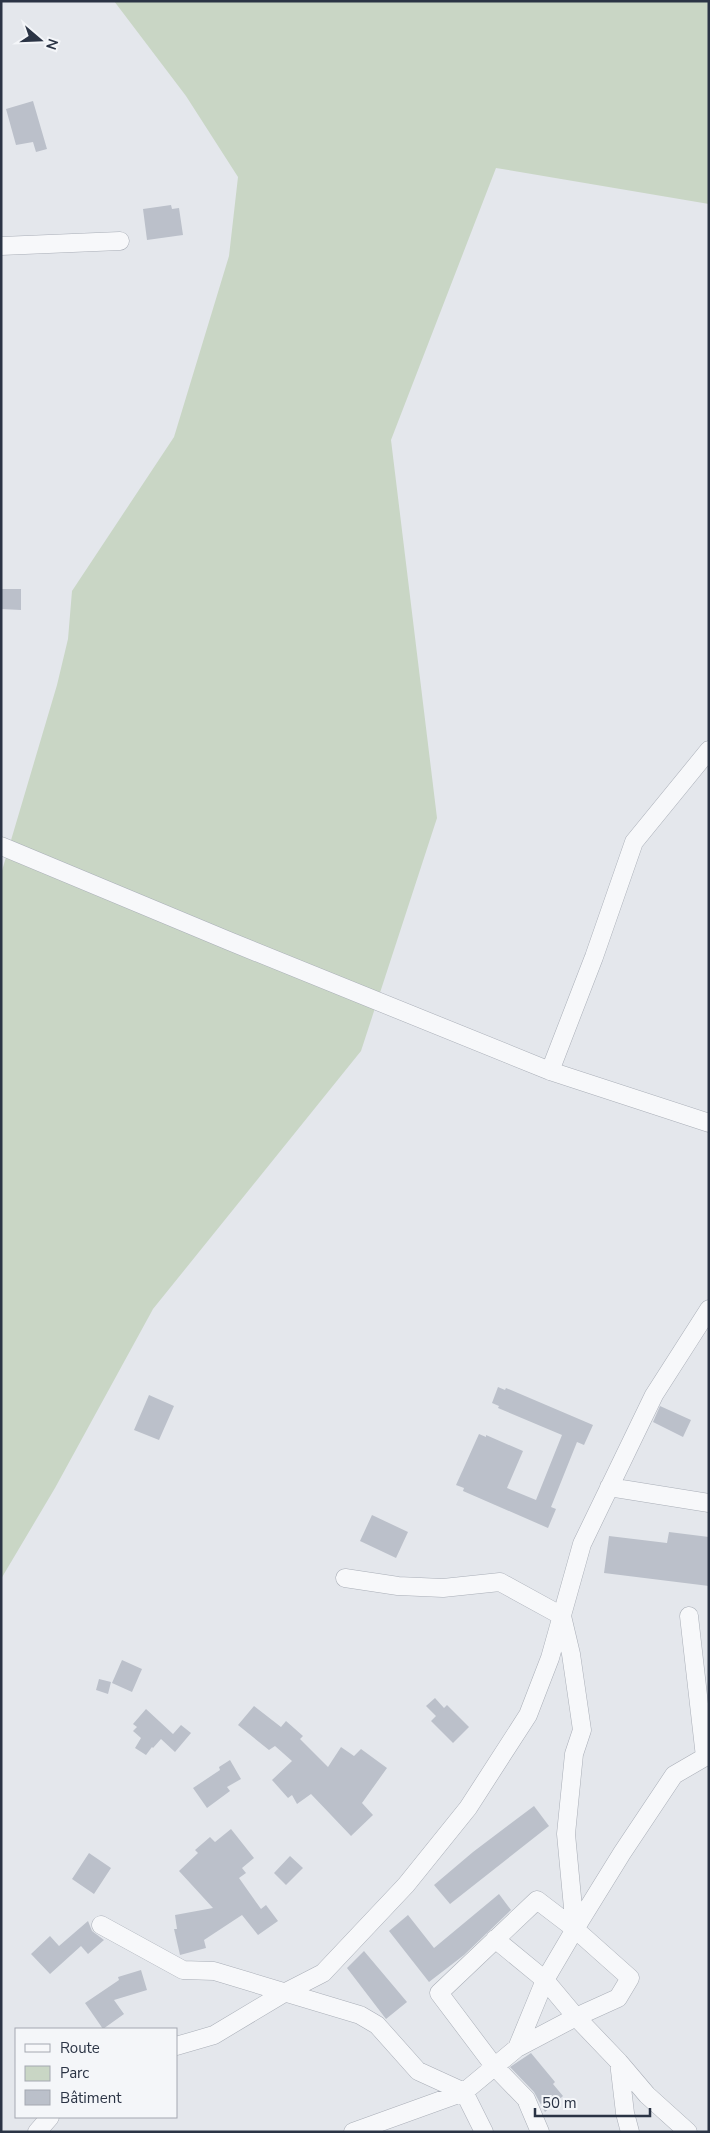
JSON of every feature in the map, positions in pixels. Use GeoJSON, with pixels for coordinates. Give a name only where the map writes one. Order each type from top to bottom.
{"type":"FeatureCollection","features":[{"type":"Feature","properties":{"kind":"street"},"geometry":{"type":"LineString","coordinates":[[1,246],[120,241]]}},
{"type":"Feature","properties":{"kind":"street"},"geometry":{"type":"LineString","coordinates":[[550,1071],[594,957],[634,842],[709,750]]}},
{"type":"Feature","properties":{"kind":"street"},"geometry":{"type":"LineString","coordinates":[[1,846],[550,1071],[709,1123]]}},
{"type":"Feature","properties":{"kind":"street"},"geometry":{"type":"LineString","coordinates":[[178,2045],[214,2035],[284,1992],[323,1973],[406,1885],[468,1808],[528,1715],[550,1658],[582,1544],[654,1395],[709,1309]]}},
{"type":"Feature","properties":{"kind":"street"},"geometry":{"type":"LineString","coordinates":[[609,1487],[709,1503]]}},
{"type":"Feature","properties":{"kind":"street"},"geometry":{"type":"LineString","coordinates":[[346,1578],[398,1586],[442,1588],[500,1582],[562,1616],[571,1654],[582,1730],[574,1754],[566,1834],[575,1929]]}},
{"type":"Feature","properties":{"kind":"street"},"geometry":{"type":"LineString","coordinates":[[517,2048],[545,1980],[622,1853],[674,1775],[707,1757],[689,1616]]}},
{"type":"Feature","properties":{"kind":"street"},"geometry":{"type":"LineString","coordinates":[[353,2132],[464,2092],[494,2066],[517,2048],[576,2017],[618,1998],[630,1978],[575,1929],[536,1900],[439,1992],[494,2066],[526,2098],[540,2132]]}},
{"type":"Feature","properties":{"kind":"street"},"geometry":{"type":"LineString","coordinates":[[101,1925],[183,1970],[214,1971],[353,2012],[370,2020],[418,2071],[464,2092],[484,2132]]}},
{"type":"Feature","properties":{"kind":"street"},"geometry":{"type":"LineString","coordinates":[[495,1939],[545,1980],[647,2095],[688,2132]]}},
{"type":"Feature","properties":{"kind":"street"},"geometry":{"type":"LineString","coordinates":[[619,2062],[624,2114],[630,2132]]}},
{"type":"Feature","properties":{"kind":"street"},"geometry":{"type":"LineString","coordinates":[[37,2132],[49,2118]]}},
{"type":"Feature","properties":{"kind":"green space"},"geometry":{"type":"Polygon","coordinates":[[[114,1],[709,1],[709,204],[496,168],[391,440],[437,818],[361,1051],[153,1309],[55,1488],[1,1579],[1,874],[57,685],[68,639],[72,591],[174,437],[229,256],[238,177],[186,96],[114,1]]]}},
{"type":"Feature","properties":{"kind":"building"},"geometry":{"type":"Polygon","coordinates":[[[33,101],[47,149],[36,152],[33,142],[16,145],[6,109],[33,101]]]}},
{"type":"Feature","properties":{"kind":"building"},"geometry":{"type":"Polygon","coordinates":[[[171,205],[172,209],[179,208],[183,235],[147,240],[143,209],[171,205]]]}},
{"type":"Feature","properties":{"kind":"building"},"geometry":{"type":"Polygon","coordinates":[[[1,589],[21,589],[21,610],[1,609],[1,589]]]}},
{"type":"Feature","properties":{"kind":"building"},"geometry":{"type":"Polygon","coordinates":[[[498,1387],[505,1390],[506,1388],[593,1425],[584,1445],[577,1442],[551,1507],[556,1509],[548,1528],[463,1491],[464,1488],[456,1485],[479,1434],[486,1437],[486,1435],[523,1451],[507,1488],[536,1500],[562,1435],[498,1408],[499,1406],[492,1403],[498,1387]]]}},
{"type":"Feature","properties":{"kind":"building"},"geometry":{"type":"Polygon","coordinates":[[[149,1395],[174,1406],[159,1440],[134,1430],[149,1395]]]}},
{"type":"Feature","properties":{"kind":"building"},"geometry":{"type":"Polygon","coordinates":[[[660,1406],[691,1420],[683,1437],[653,1422],[660,1406]]]}},
{"type":"Feature","properties":{"kind":"building"},"geometry":{"type":"Polygon","coordinates":[[[372,1515],[408,1532],[396,1558],[360,1541],[372,1515]]]}},
{"type":"Feature","properties":{"kind":"building"},"geometry":{"type":"Polygon","coordinates":[[[669,1532],[709,1537],[709,1586],[604,1573],[609,1536],[667,1543],[669,1532]]]}},
{"type":"Feature","properties":{"kind":"building"},"geometry":{"type":"Polygon","coordinates":[[[122,1660],[142,1669],[132,1692],[112,1683],[122,1660]]]}},
{"type":"Feature","properties":{"kind":"building"},"geometry":{"type":"Polygon","coordinates":[[[99,1679],[111,1682],[108,1694],[96,1690],[99,1679]]]}},
{"type":"Feature","properties":{"kind":"building"},"geometry":{"type":"Polygon","coordinates":[[[435,1698],[444,1708],[447,1705],[469,1727],[453,1743],[431,1721],[436,1716],[426,1706],[435,1698]]]}},
{"type":"Feature","properties":{"kind":"building"},"geometry":{"type":"Polygon","coordinates":[[[254,1706],[281,1727],[286,1721],[303,1736],[300,1739],[328,1767],[341,1747],[354,1756],[361,1749],[387,1768],[362,1803],[373,1815],[351,1836],[311,1794],[297,1804],[292,1795],[288,1798],[272,1780],[292,1761],[275,1746],[269,1750],[238,1725],[254,1706]]]}},
{"type":"Feature","properties":{"kind":"building"},"geometry":{"type":"Polygon","coordinates":[[[146,1709],[173,1734],[181,1725],[191,1733],[175,1752],[161,1739],[146,1755],[135,1748],[141,1738],[133,1731],[137,1727],[133,1724],[146,1709]]]}},
{"type":"Feature","properties":{"kind":"building"},"geometry":{"type":"Polygon","coordinates":[[[230,1760],[241,1779],[227,1787],[230,1791],[207,1808],[193,1788],[220,1770],[219,1767],[230,1760]]]}},
{"type":"Feature","properties":{"kind":"building"},"geometry":{"type":"Polygon","coordinates":[[[534,1806],[549,1826],[450,1904],[434,1885],[473,1852],[534,1806]]]}},
{"type":"Feature","properties":{"kind":"building"},"geometry":{"type":"Polygon","coordinates":[[[231,1829],[254,1858],[242,1868],[246,1873],[239,1878],[261,1909],[266,1905],[278,1921],[258,1935],[242,1915],[204,1940],[206,1948],[180,1955],[174,1929],[177,1929],[175,1915],[213,1908],[179,1871],[198,1853],[195,1850],[210,1837],[215,1842],[231,1829]]]}},
{"type":"Feature","properties":{"kind":"building"},"geometry":{"type":"Polygon","coordinates":[[[89,1853],[111,1868],[94,1894],[72,1879],[89,1853]]]}},
{"type":"Feature","properties":{"kind":"building"},"geometry":{"type":"Polygon","coordinates":[[[290,1856],[303,1868],[286,1885],[274,1873],[290,1856]]]}},
{"type":"Feature","properties":{"kind":"building"},"geometry":{"type":"Polygon","coordinates":[[[499,1894],[511,1910],[464,1955],[429,1982],[389,1931],[408,1915],[434,1948],[499,1894]]]}},
{"type":"Feature","properties":{"kind":"building"},"geometry":{"type":"Polygon","coordinates":[[[88,1921],[92,1931],[104,1940],[88,1954],[81,1946],[50,1974],[31,1954],[50,1936],[59,1946],[88,1921]]]}},
{"type":"Feature","properties":{"kind":"building"},"geometry":{"type":"Polygon","coordinates":[[[364,1951],[407,2002],[386,2019],[347,1968],[364,1951]]]}},
{"type":"Feature","properties":{"kind":"building"},"geometry":{"type":"Polygon","coordinates":[[[141,1970],[147,1990],[114,2000],[124,2014],[102,2028],[85,2003],[119,1980],[118,1977],[141,1970]]]}},
{"type":"Feature","properties":{"kind":"building"},"geometry":{"type":"Polygon","coordinates":[[[531,2053],[555,2082],[553,2084],[563,2096],[545,2112],[534,2092],[510,2067],[531,2053]]]}}]}
